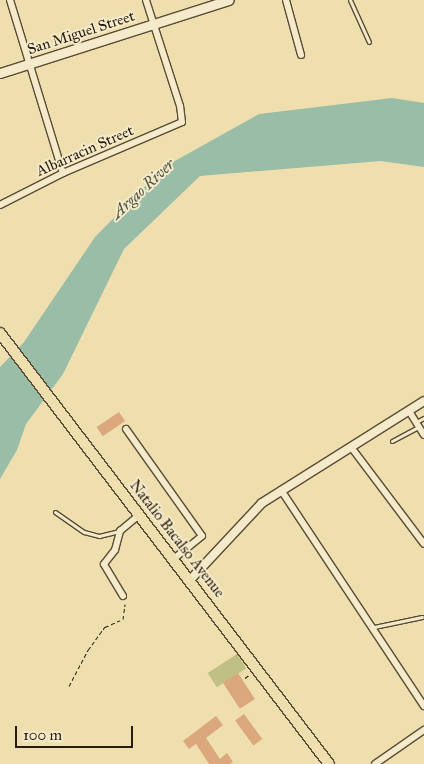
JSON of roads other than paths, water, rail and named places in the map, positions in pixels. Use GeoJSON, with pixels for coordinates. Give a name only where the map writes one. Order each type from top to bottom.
{"type":"FeatureCollection","features":[{"type":"Feature","properties":{"kind":"highway","name":"Natalio Bacalso Avenue"},"geometry":{"type":"LineString","coordinates":[[0,332],[329,764]]}},
{"type":"Feature","properties":{"kind":"main road","name":"San Miguel Street"},"geometry":{"type":"LineString","coordinates":[[0,73],[229,0]]}},
{"type":"Feature","properties":{"kind":"street"},"geometry":{"type":"LineString","coordinates":[[10,0],[63,173]]}},
{"type":"Feature","properties":{"kind":"street"},"geometry":{"type":"LineString","coordinates":[[146,0],[153,24]]}},
{"type":"Feature","properties":{"kind":"street"},"geometry":{"type":"LineString","coordinates":[[286,0],[301,55]]}},
{"type":"Feature","properties":{"kind":"street","name":"Albarracin Street"},"geometry":{"type":"LineString","coordinates":[[0,205],[63,173],[182,122],[180,106],[153,24]]}},
{"type":"Feature","properties":{"kind":"street"},"geometry":{"type":"LineString","coordinates":[[190,580],[227,544],[252,512],[282,490],[424,401]]}},
{"type":"Feature","properties":{"kind":"street"},"geometry":{"type":"LineString","coordinates":[[409,411],[424,435]]}},
{"type":"Feature","properties":{"kind":"street"},"geometry":{"type":"LineString","coordinates":[[126,429],[202,536],[174,559]]}},
{"type":"Feature","properties":{"kind":"street"},"geometry":{"type":"LineString","coordinates":[[351,447],[424,544]]}},
{"type":"Feature","properties":{"kind":"street"},"geometry":{"type":"LineString","coordinates":[[282,490],[374,627],[424,706]]}},
{"type":"Feature","properties":{"kind":"street"},"geometry":{"type":"LineString","coordinates":[[123,596],[104,564],[115,550],[120,531],[139,515]]}},
{"type":"Feature","properties":{"kind":"street"},"geometry":{"type":"LineString","coordinates":[[375,764],[424,730]]}},
{"type":"Feature","properties":{"kind":"lane"},"geometry":{"type":"LineString","coordinates":[[350,0],[369,42]]}},
{"type":"Feature","properties":{"kind":"lane"},"geometry":{"type":"LineString","coordinates":[[392,441],[424,418]]}},
{"type":"Feature","properties":{"kind":"lane"},"geometry":{"type":"LineString","coordinates":[[54,512],[84,532],[99,536],[120,531]]}},
{"type":"Feature","properties":{"kind":"lane"},"geometry":{"type":"LineString","coordinates":[[374,627],[422,617]]}},
{"type":"Feature","properties":{"kind":"water","name":"Argao River"},"geometry":{"type":"Polygon","coordinates":[[[392,98],[424,103],[424,167],[381,161],[200,176],[124,249],[63,374],[26,424],[17,450],[0,479],[0,367],[24,342],[95,237],[164,167],[259,114],[392,98]]]}}]}
